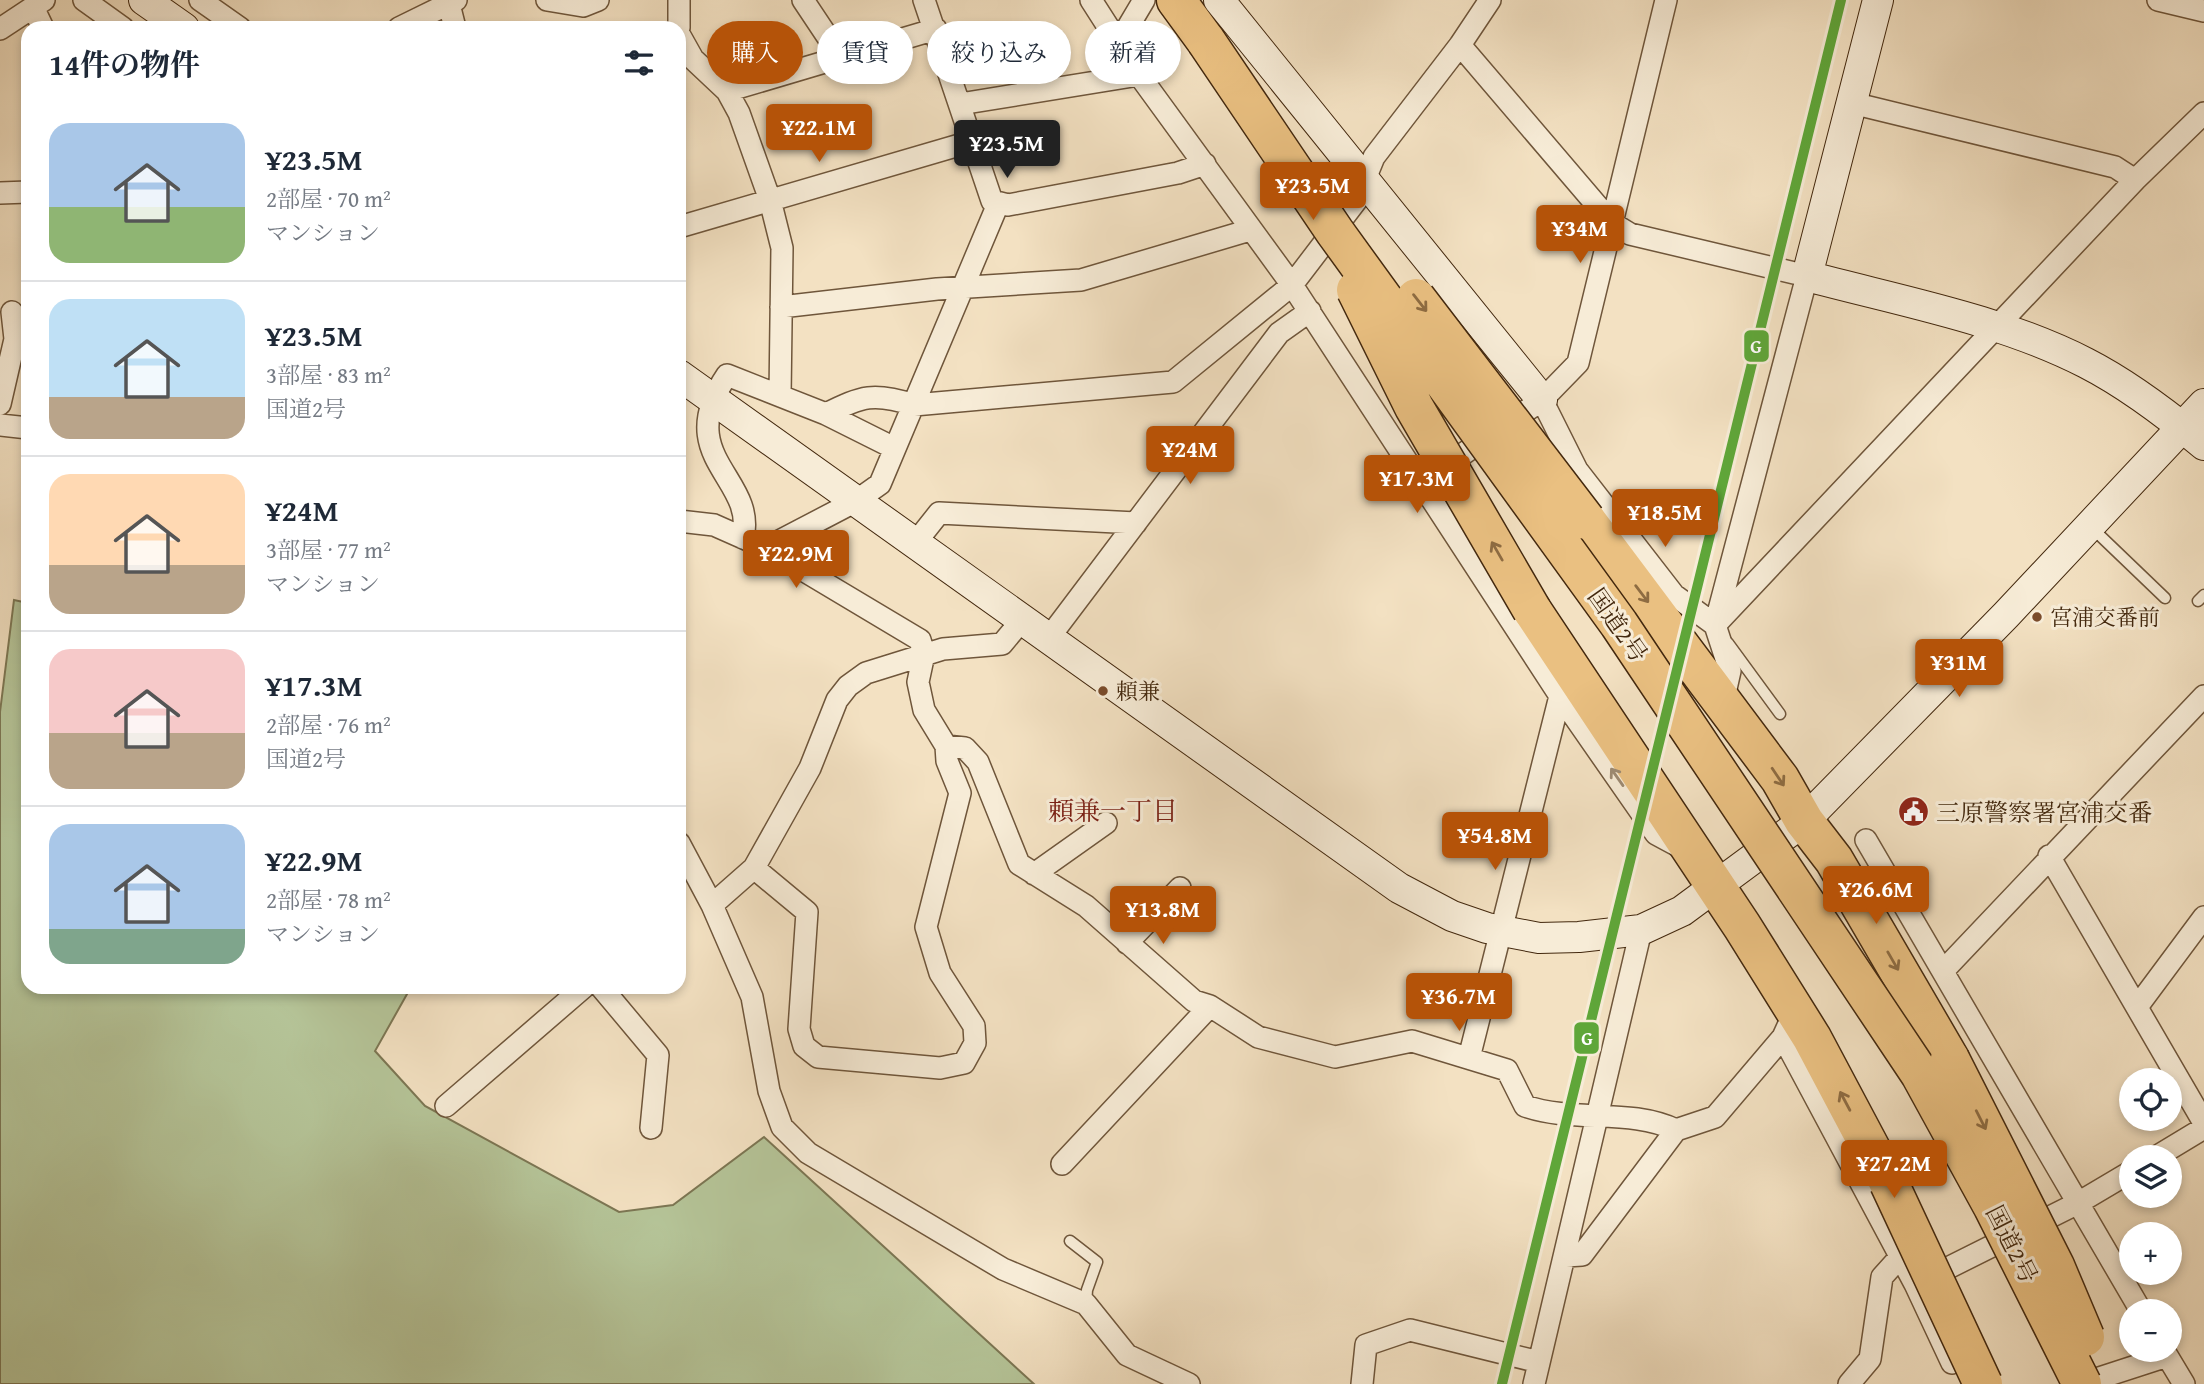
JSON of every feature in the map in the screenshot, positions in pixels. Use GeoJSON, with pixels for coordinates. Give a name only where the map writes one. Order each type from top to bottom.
{"type":"FeatureCollection","features":[{"type":"Feature","properties":{"kind":"highway","name":"国道2号"},"geometry":{"type":"LineString","coordinates":[[1176,0],[1335,232],[1619,624],[1920,1073],[1993,1207],[2082,1384]]}},
{"type":"Feature","properties":{"kind":"highway"},"geometry":{"type":"LineString","coordinates":[[1206,41],[1362,228],[1780,779],[1804,821],[1834,860],[1950,1059],[2055,1266],[2104,1384]]}},
{"type":"Feature","properties":{"kind":"highway"},"geometry":{"type":"LineString","coordinates":[[1335,232],[1354,285],[1414,407],[1531,610],[1742,926],[1789,1025],[1812,1038],[1889,1183],[1983,1384]]}},
{"type":"Feature","properties":{"kind":"street"},"geometry":{"type":"LineString","coordinates":[[84,0],[113,21]]}},
{"type":"Feature","properties":{"kind":"street"},"geometry":{"type":"LineString","coordinates":[[144,0],[174,21]]}},
{"type":"Feature","properties":{"kind":"street"},"geometry":{"type":"LineString","coordinates":[[200,0],[230,21]]}},
{"type":"Feature","properties":{"kind":"street"},"geometry":{"type":"LineString","coordinates":[[547,0],[583,6],[598,0]]}},
{"type":"Feature","properties":{"kind":"street"},"geometry":{"type":"LineString","coordinates":[[803,0],[817,21]]}},
{"type":"Feature","properties":{"kind":"street"},"geometry":{"type":"LineString","coordinates":[[924,0],[933,21]]}},
{"type":"Feature","properties":{"kind":"street"},"geometry":{"type":"LineString","coordinates":[[1091,0],[1105,21]]}},
{"type":"Feature","properties":{"kind":"street"},"geometry":{"type":"LineString","coordinates":[[1132,21],[1144,0]]}},
{"type":"Feature","properties":{"kind":"street"},"geometry":{"type":"LineString","coordinates":[[1219,0],[1366,178],[1542,400],[1577,470],[1674,595],[1715,625]]}},
{"type":"Feature","properties":{"kind":"street"},"geometry":{"type":"LineString","coordinates":[[825,414],[860,397],[887,396],[914,405],[1173,382],[1292,285],[1356,201],[1374,157],[1460,45],[1490,0]]}},
{"type":"Feature","properties":{"kind":"street"},"geometry":{"type":"LineString","coordinates":[[1421,482],[1542,400],[1578,363],[1667,0]]}},
{"type":"Feature","properties":{"kind":"street"},"geometry":{"type":"LineString","coordinates":[[1723,702],[1730,671],[1715,625],[1878,0]]}},
{"type":"Feature","properties":{"kind":"street"},"geometry":{"type":"LineString","coordinates":[[2158,0],[2204,11]]}},
{"type":"Feature","properties":{"kind":"street"},"geometry":{"type":"LineString","coordinates":[[0,29],[38,3],[42,21]]}},
{"type":"Feature","properties":{"kind":"street"},"geometry":{"type":"LineString","coordinates":[[411,21],[440,4],[451,21]]}},
{"type":"Feature","properties":{"kind":"street"},"geometry":{"type":"LineString","coordinates":[[1460,45],[1612,223],[1630,234],[1807,276],[1998,327],[2085,363],[2126,387],[2193,436]]}},
{"type":"Feature","properties":{"kind":"street"},"geometry":{"type":"LineString","coordinates":[[686,46],[694,59],[727,91],[739,113],[770,200],[782,248],[780,396]]}},
{"type":"Feature","properties":{"kind":"street"},"geometry":{"type":"LineString","coordinates":[[727,91],[817,64]]}},
{"type":"Feature","properties":{"kind":"street"},"geometry":{"type":"LineString","coordinates":[[960,103],[1085,83]]}},
{"type":"Feature","properties":{"kind":"street"},"geometry":{"type":"LineString","coordinates":[[954,84],[992,201],[998,204],[1008,205],[1178,173],[1205,163]]}},
{"type":"Feature","properties":{"kind":"street"},"geometry":{"type":"LineString","coordinates":[[1146,84],[1310,311],[1560,695],[1656,834],[1706,872]]}},
{"type":"Feature","properties":{"kind":"street"},"geometry":{"type":"LineString","coordinates":[[1852,103],[2115,167],[2135,180]]}},
{"type":"Feature","properties":{"kind":"street"},"geometry":{"type":"LineString","coordinates":[[1715,625],[2135,180],[2204,113]]}},
{"type":"Feature","properties":{"kind":"street"},"geometry":{"type":"LineString","coordinates":[[686,221],[770,200],[972,141]]}},
{"type":"Feature","properties":{"kind":"street"},"geometry":{"type":"LineString","coordinates":[[0,193],[21,192]]}},
{"type":"Feature","properties":{"kind":"street"},"geometry":{"type":"LineString","coordinates":[[766,548],[856,501],[880,484],[998,204]]}},
{"type":"Feature","properties":{"kind":"street"},"geometry":{"type":"LineString","coordinates":[[781,307],[937,289],[1081,280],[1250,230]]}},
{"type":"Feature","properties":{"kind":"street"},"geometry":{"type":"LineString","coordinates":[[0,404],[15,339],[13,311]]}},
{"type":"Feature","properties":{"kind":"street"},"geometry":{"type":"LineString","coordinates":[[1048,639],[1279,334],[1310,311]]}},
{"type":"Feature","properties":{"kind":"street"},"geometry":{"type":"LineString","coordinates":[[743,538],[747,520],[707,440],[712,397],[727,375],[825,414],[894,448]]}},
{"type":"Feature","properties":{"kind":"street"},"geometry":{"type":"LineString","coordinates":[[686,380],[1399,888],[1452,916],[1501,931],[1539,938],[1579,937],[1641,930],[1682,911],[1706,872],[1804,821],[2090,525],[2193,436],[2204,404]]}},
{"type":"Feature","properties":{"kind":"street"},"geometry":{"type":"LineString","coordinates":[[0,425],[21,427]]}},
{"type":"Feature","properties":{"kind":"street"},"geometry":{"type":"LineString","coordinates":[[916,542],[939,513],[1136,523]]}},
{"type":"Feature","properties":{"kind":"street"},"geometry":{"type":"LineString","coordinates":[[686,522],[714,525],[766,548],[920,640],[924,654],[918,682],[924,710],[946,746],[947,761],[960,793],[926,928],[940,973],[974,1026],[975,1043],[964,1063],[940,1068],[818,1057],[804,1046],[799,1028],[807,912],[754,868]]}},
{"type":"Feature","properties":{"kind":"street"},"geometry":{"type":"LineString","coordinates":[[1726,580],[1744,594]]}},
{"type":"Feature","properties":{"kind":"street"},"geometry":{"type":"LineString","coordinates":[[712,905],[754,868],[810,768],[837,700],[866,673],[943,649],[1002,644],[1022,620]]}},
{"type":"Feature","properties":{"kind":"street"},"geometry":{"type":"LineString","coordinates":[[1469,1058],[1560,695]]}},
{"type":"Feature","properties":{"kind":"street"},"geometry":{"type":"LineString","coordinates":[[1943,971],[2049,856],[2204,696]]}},
{"type":"Feature","properties":{"kind":"street"},"geometry":{"type":"LineString","coordinates":[[946,746],[965,748],[978,762],[1019,864],[1086,906],[1194,1001],[1210,1006],[1258,1037],[1335,1057],[1412,1041],[1507,1070],[1525,1106],[1547,1114],[1655,1120],[1676,1130]]}},
{"type":"Feature","properties":{"kind":"street"},"geometry":{"type":"LineString","coordinates":[[1034,874],[1106,823]]}},
{"type":"Feature","properties":{"kind":"street"},"geometry":{"type":"LineString","coordinates":[[1866,841],[2134,1299]]}},
{"type":"Feature","properties":{"kind":"street"},"geometry":{"type":"LineString","coordinates":[[686,856],[712,905],[752,997],[769,1091],[782,1127],[808,1153],[1003,1269],[1086,1304],[1127,1355],[1189,1384]]}},
{"type":"Feature","properties":{"kind":"street"},"geometry":{"type":"LineString","coordinates":[[2049,856],[2204,1126],[2175,1145]]}},
{"type":"Feature","properties":{"kind":"street"},"geometry":{"type":"LineString","coordinates":[[1127,943],[1180,888]]}},
{"type":"Feature","properties":{"kind":"street"},"geometry":{"type":"LineString","coordinates":[[1856,897],[1911,916]]}},
{"type":"Feature","properties":{"kind":"street"},"geometry":{"type":"LineString","coordinates":[[2137,1007],[2204,917]]}},
{"type":"Feature","properties":{"kind":"street"},"geometry":{"type":"LineString","coordinates":[[1534,1384],[1599,1118],[1641,930]]}},
{"type":"Feature","properties":{"kind":"street"},"geometry":{"type":"LineString","coordinates":[[446,1106],[576,994]]}},
{"type":"Feature","properties":{"kind":"street"},"geometry":{"type":"LineString","coordinates":[[607,994],[658,1055],[651,1128]]}},
{"type":"Feature","properties":{"kind":"street"},"geometry":{"type":"LineString","coordinates":[[1062,1164],[1210,1006]]}},
{"type":"Feature","properties":{"kind":"street"},"geometry":{"type":"LineString","coordinates":[[1566,1256],[1582,1255],[1676,1130],[1715,1117],[1789,1025],[1962,1384]]}},
{"type":"Feature","properties":{"kind":"street"},"geometry":{"type":"LineString","coordinates":[[1915,1284],[2078,1203],[2119,1179]]}},
{"type":"Feature","properties":{"kind":"street"},"geometry":{"type":"LineString","coordinates":[[1849,1384],[1870,1359],[1882,1277],[1900,1257]]}},
{"type":"Feature","properties":{"kind":"street"},"geometry":{"type":"LineString","coordinates":[[1362,1384],[1366,1345],[1410,1330],[1539,1362]]}},
{"type":"Feature","properties":{"kind":"street"},"geometry":{"type":"LineString","coordinates":[[2082,1384],[2139,1362]]}},
{"type":"Feature","properties":{"kind":"street"},"geometry":{"type":"LineString","coordinates":[[2171,1362],[2184,1384]]}},
{"type":"Feature","properties":{"kind":"lane"},"geometry":{"type":"LineString","coordinates":[[2090,525],[2165,598]]}},
{"type":"Feature","properties":{"kind":"lane"},"geometry":{"type":"LineString","coordinates":[[1715,625],[1780,714]]}},
{"type":"Feature","properties":{"kind":"lane"},"geometry":{"type":"LineString","coordinates":[[1070,1241],[1097,1262],[1087,1290],[1086,1304]]}},
{"type":"Feature","properties":{"kind":"green space"},"geometry":{"type":"Polygon","coordinates":[[[14,600],[21,602],[21,994],[407,994],[375,1051],[425,1106],[619,1212],[673,1205],[764,1137],[1034,1384],[0,1384],[0,712],[14,600]]]}},
{"type":"Feature","properties":{"kind":"transit line","name":"G"},"geometry":{"type":"LineString","coordinates":[[1502,1384],[1841,0]]}},
{"type":"Feature","properties":{"kind":"place","name":"宮浦交番前"},"geometry":{"type":"Point","coordinates":[2037,617]}},
{"type":"Feature","properties":{"kind":"place","name":"頼兼"},"geometry":{"type":"Point","coordinates":[1103,691]}},
{"type":"Feature","properties":{"kind":"place","name":"三原警察署宮浦交番"},"geometry":{"type":"Point","coordinates":[1913,812]}},
{"type":"Feature","properties":{"kind":"district","name":"頼兼一丁目"},"geometry":{"type":"Point","coordinates":[1113,810]}}]}
